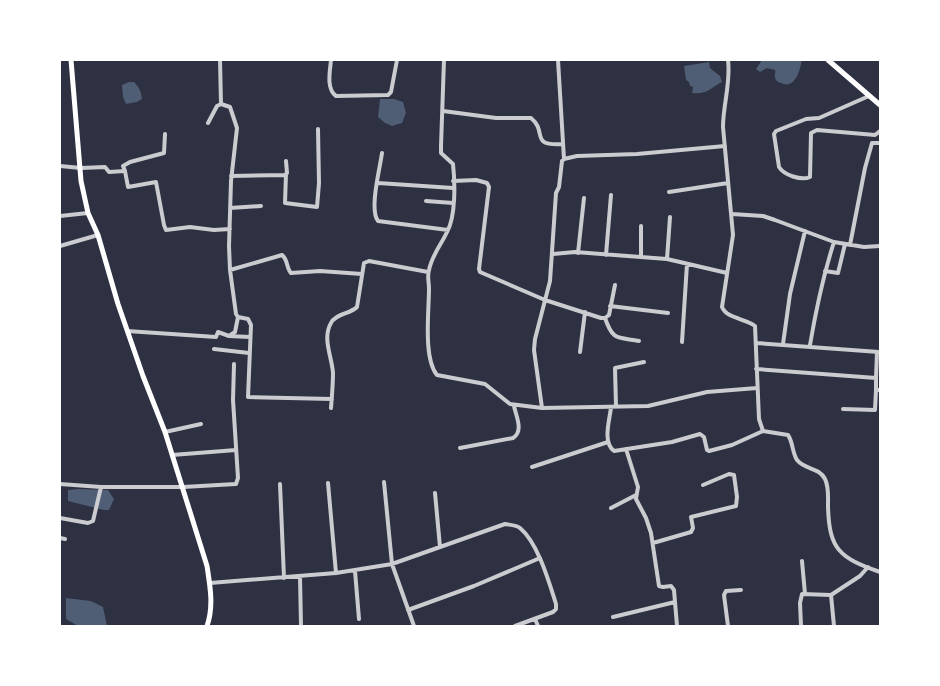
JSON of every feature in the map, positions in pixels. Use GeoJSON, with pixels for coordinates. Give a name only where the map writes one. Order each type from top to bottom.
{"type":"FeatureCollection","features":[{"type":"Feature","properties":{"kind":"main road"},"geometry":{"type":"LineString","coordinates":[[71,60],[80,168],[88,213],[98,235],[127,331],[165,432],[207,566],[212,613],[207,626]]}},
{"type":"Feature","properties":{"kind":"main road"},"geometry":{"type":"LineString","coordinates":[[828,60],[880,105]]}},
{"type":"Feature","properties":{"kind":"street"},"geometry":{"type":"LineString","coordinates":[[208,123],[220,104],[220,60]]}},
{"type":"Feature","properties":{"kind":"street"},"geometry":{"type":"LineString","coordinates":[[331,60],[330,88],[332,94],[336,96],[388,94],[392,92],[397,60]]}},
{"type":"Feature","properties":{"kind":"street"},"geometry":{"type":"LineString","coordinates":[[444,60],[442,152],[453,164],[454,188],[453,214],[448,230],[436,251],[428,272],[430,363],[437,375],[485,384],[506,402],[514,406],[542,408],[648,406],[707,392],[757,388]]}},
{"type":"Feature","properties":{"kind":"street"},"geometry":{"type":"LineString","coordinates":[[542,408],[534,350],[550,281],[556,193],[559,187],[562,161],[564,159],[558,60]]}},
{"type":"Feature","properties":{"kind":"street"},"geometry":{"type":"LineString","coordinates":[[728,60],[728,78],[723,112],[733,235],[722,301],[724,311],[755,326],[759,418],[763,431]]}},
{"type":"Feature","properties":{"kind":"street"},"geometry":{"type":"LineString","coordinates":[[869,96],[820,118],[806,119],[776,131],[774,134],[780,170],[804,179],[810,177],[811,133],[813,131],[875,135],[880,131]]}},
{"type":"Feature","properties":{"kind":"street"},"geometry":{"type":"LineString","coordinates":[[220,104],[230,107],[237,128],[231,176],[230,270],[238,316],[235,332],[229,336]]}},
{"type":"Feature","properties":{"kind":"street"},"geometry":{"type":"LineString","coordinates":[[442,111],[496,118],[531,118],[537,124],[543,143],[547,145],[562,144]]}},
{"type":"Feature","properties":{"kind":"street"},"geometry":{"type":"LineString","coordinates":[[286,162],[285,203],[317,207],[319,183],[318,129]]}},
{"type":"Feature","properties":{"kind":"street"},"geometry":{"type":"LineString","coordinates":[[165,134],[164,153],[130,162],[123,166],[128,187],[156,182],[166,230],[190,227],[214,230],[230,229]]}},
{"type":"Feature","properties":{"kind":"street"},"geometry":{"type":"LineString","coordinates":[[825,271],[838,273],[848,244],[864,168],[872,143],[880,143]]}},
{"type":"Feature","properties":{"kind":"street"},"geometry":{"type":"LineString","coordinates":[[564,159],[577,156],[637,154],[725,146]]}},
{"type":"Feature","properties":{"kind":"street"},"geometry":{"type":"LineString","coordinates":[[382,153],[374,208],[375,218],[378,221],[448,230]]}},
{"type":"Feature","properties":{"kind":"street"},"geometry":{"type":"LineString","coordinates":[[60,166],[80,168],[105,167],[109,172],[125,171]]}},
{"type":"Feature","properties":{"kind":"street"},"geometry":{"type":"LineString","coordinates":[[231,176],[286,174]]}},
{"type":"Feature","properties":{"kind":"street"},"geometry":{"type":"LineString","coordinates":[[453,181],[476,180],[488,183],[480,272],[545,300],[606,318]]}},
{"type":"Feature","properties":{"kind":"street"},"geometry":{"type":"LineString","coordinates":[[378,183],[454,188]]}},
{"type":"Feature","properties":{"kind":"street"},"geometry":{"type":"LineString","coordinates":[[669,192],[728,183]]}},
{"type":"Feature","properties":{"kind":"street"},"geometry":{"type":"LineString","coordinates":[[606,255],[610,195]]}},
{"type":"Feature","properties":{"kind":"street"},"geometry":{"type":"LineString","coordinates":[[578,253],[584,198]]}},
{"type":"Feature","properties":{"kind":"street"},"geometry":{"type":"LineString","coordinates":[[426,201],[453,203]]}},
{"type":"Feature","properties":{"kind":"street"},"geometry":{"type":"LineString","coordinates":[[230,208],[261,206]]}},
{"type":"Feature","properties":{"kind":"street"},"geometry":{"type":"LineString","coordinates":[[60,216],[88,213]]}},
{"type":"Feature","properties":{"kind":"street"},"geometry":{"type":"LineString","coordinates":[[732,214],[763,216],[834,242],[864,247],[880,246]]}},
{"type":"Feature","properties":{"kind":"street"},"geometry":{"type":"LineString","coordinates":[[667,260],[670,217]]}},
{"type":"Feature","properties":{"kind":"street"},"geometry":{"type":"LineString","coordinates":[[640,258],[641,226]]}},
{"type":"Feature","properties":{"kind":"street"},"geometry":{"type":"LineString","coordinates":[[783,344],[790,294],[804,231]]}},
{"type":"Feature","properties":{"kind":"street"},"geometry":{"type":"LineString","coordinates":[[60,246],[98,235]]}},
{"type":"Feature","properties":{"kind":"street"},"geometry":{"type":"LineString","coordinates":[[810,346],[825,271],[834,242]]}},
{"type":"Feature","properties":{"kind":"street"},"geometry":{"type":"LineString","coordinates":[[553,254],[578,253],[667,260],[727,273]]}},
{"type":"Feature","properties":{"kind":"street"},"geometry":{"type":"LineString","coordinates":[[230,270],[282,255],[286,259],[287,267],[291,273],[320,271],[362,274]]}},
{"type":"Feature","properties":{"kind":"street"},"geometry":{"type":"LineString","coordinates":[[331,408],[333,373],[328,349],[329,328],[334,318],[352,311],[357,306],[363,265],[366,261],[428,272]]}},
{"type":"Feature","properties":{"kind":"street"},"geometry":{"type":"LineString","coordinates":[[682,342],[687,264]]}},
{"type":"Feature","properties":{"kind":"street"},"geometry":{"type":"LineString","coordinates":[[606,318],[609,315],[615,285]]}},
{"type":"Feature","properties":{"kind":"street"},"geometry":{"type":"LineString","coordinates":[[610,306],[668,313]]}},
{"type":"Feature","properties":{"kind":"street"},"geometry":{"type":"LineString","coordinates":[[580,352],[585,312]]}},
{"type":"Feature","properties":{"kind":"street"},"geometry":{"type":"LineString","coordinates":[[238,316],[250,322],[248,397],[332,399]]}},
{"type":"Feature","properties":{"kind":"street"},"geometry":{"type":"LineString","coordinates":[[606,318],[612,334],[616,337],[639,341]]}},
{"type":"Feature","properties":{"kind":"street"},"geometry":{"type":"LineString","coordinates":[[127,331],[216,337],[218,332],[229,336],[250,337]]}},
{"type":"Feature","properties":{"kind":"street"},"geometry":{"type":"LineString","coordinates":[[756,343],[879,352],[876,378],[878,390],[875,410],[843,409]]}},
{"type":"Feature","properties":{"kind":"street"},"geometry":{"type":"LineString","coordinates":[[214,349],[249,353]]}},
{"type":"Feature","properties":{"kind":"street"},"geometry":{"type":"LineString","coordinates":[[644,362],[616,368],[614,407],[608,442],[614,451],[672,442],[700,434],[704,437],[706,448],[709,451],[732,445],[763,431],[788,435],[798,461],[819,471],[825,478],[828,488],[828,518],[833,541],[838,549],[851,561],[880,572]]}},
{"type":"Feature","properties":{"kind":"street"},"geometry":{"type":"LineString","coordinates":[[60,484],[183,487],[236,484],[238,478],[233,400],[234,364]]}},
{"type":"Feature","properties":{"kind":"street"},"geometry":{"type":"LineString","coordinates":[[756,369],[876,378]]}},
{"type":"Feature","properties":{"kind":"street"},"geometry":{"type":"LineString","coordinates":[[460,448],[513,438],[518,435],[520,430],[514,406]]}},
{"type":"Feature","properties":{"kind":"street"},"geometry":{"type":"LineString","coordinates":[[165,432],[201,424]]}},
{"type":"Feature","properties":{"kind":"street"},"geometry":{"type":"LineString","coordinates":[[532,467],[608,442]]}},
{"type":"Feature","properties":{"kind":"street"},"geometry":{"type":"LineString","coordinates":[[626,449],[638,487],[636,499],[649,526],[659,586],[673,587],[677,626]]}},
{"type":"Feature","properties":{"kind":"street"},"geometry":{"type":"LineString","coordinates":[[172,454],[236,450]]}},
{"type":"Feature","properties":{"kind":"street"},"geometry":{"type":"LineString","coordinates":[[652,543],[691,532],[693,528],[692,517],[736,506],[737,498],[734,475],[729,474],[703,486]]}},
{"type":"Feature","properties":{"kind":"street"},"geometry":{"type":"LineString","coordinates":[[384,482],[392,564],[414,626]]}},
{"type":"Feature","properties":{"kind":"street"},"geometry":{"type":"LineString","coordinates":[[328,483],[336,573]]}},
{"type":"Feature","properties":{"kind":"street"},"geometry":{"type":"LineString","coordinates":[[280,484],[284,578]]}},
{"type":"Feature","properties":{"kind":"street"},"geometry":{"type":"LineString","coordinates":[[60,518],[88,523],[93,521],[101,486]]}},
{"type":"Feature","properties":{"kind":"street"},"geometry":{"type":"LineString","coordinates":[[435,493],[440,547]]}},
{"type":"Feature","properties":{"kind":"street"},"geometry":{"type":"LineString","coordinates":[[611,508],[636,495]]}},
{"type":"Feature","properties":{"kind":"street"},"geometry":{"type":"LineString","coordinates":[[210,583],[300,577],[355,571],[392,564],[505,524],[513,525],[520,528],[526,535],[540,558],[556,604],[556,609],[553,612],[515,626]]}},
{"type":"Feature","properties":{"kind":"street"},"geometry":{"type":"LineString","coordinates":[[60,538],[66,539]]}},
{"type":"Feature","properties":{"kind":"street"},"geometry":{"type":"LineString","coordinates":[[408,610],[474,586],[540,558]]}},
{"type":"Feature","properties":{"kind":"street"},"geometry":{"type":"LineString","coordinates":[[802,561],[805,594]]}},
{"type":"Feature","properties":{"kind":"street"},"geometry":{"type":"LineString","coordinates":[[801,626],[800,597],[805,594],[831,595],[860,576],[868,567]]}},
{"type":"Feature","properties":{"kind":"street"},"geometry":{"type":"LineString","coordinates":[[355,571],[359,619]]}},
{"type":"Feature","properties":{"kind":"street"},"geometry":{"type":"LineString","coordinates":[[300,577],[301,626]]}},
{"type":"Feature","properties":{"kind":"street"},"geometry":{"type":"LineString","coordinates":[[728,626],[724,595],[726,591],[741,590]]}},
{"type":"Feature","properties":{"kind":"street"},"geometry":{"type":"LineString","coordinates":[[831,595],[834,626]]}},
{"type":"Feature","properties":{"kind":"street"},"geometry":{"type":"LineString","coordinates":[[612,617],[675,602]]}},
{"type":"Feature","properties":{"kind":"street"},"geometry":{"type":"LineString","coordinates":[[535,619],[538,626]]}},
{"type":"Feature","properties":{"kind":"water"},"geometry":{"type":"Polygon","coordinates":[[[762,60],[802,60],[796,78],[790,84],[786,84],[776,80],[775,70],[767,68],[760,72],[756,69],[762,60]]]}},
{"type":"Feature","properties":{"kind":"water"},"geometry":{"type":"Polygon","coordinates":[[[709,62],[710,68],[720,76],[722,82],[705,92],[692,93],[693,87],[686,80],[684,66],[709,62]]]}},
{"type":"Feature","properties":{"kind":"water"},"geometry":{"type":"Polygon","coordinates":[[[134,82],[138,86],[142,99],[126,104],[122,85],[134,82]]]}},
{"type":"Feature","properties":{"kind":"water"},"geometry":{"type":"Polygon","coordinates":[[[380,99],[394,99],[403,102],[406,113],[402,123],[392,126],[378,117],[380,99]]]}},
{"type":"Feature","properties":{"kind":"water"},"geometry":{"type":"Polygon","coordinates":[[[68,490],[108,490],[114,499],[109,510],[68,501],[68,490]]]}},
{"type":"Feature","properties":{"kind":"water"},"geometry":{"type":"Polygon","coordinates":[[[66,598],[91,601],[103,607],[107,626],[78,626],[66,619],[66,598]]]}}]}
